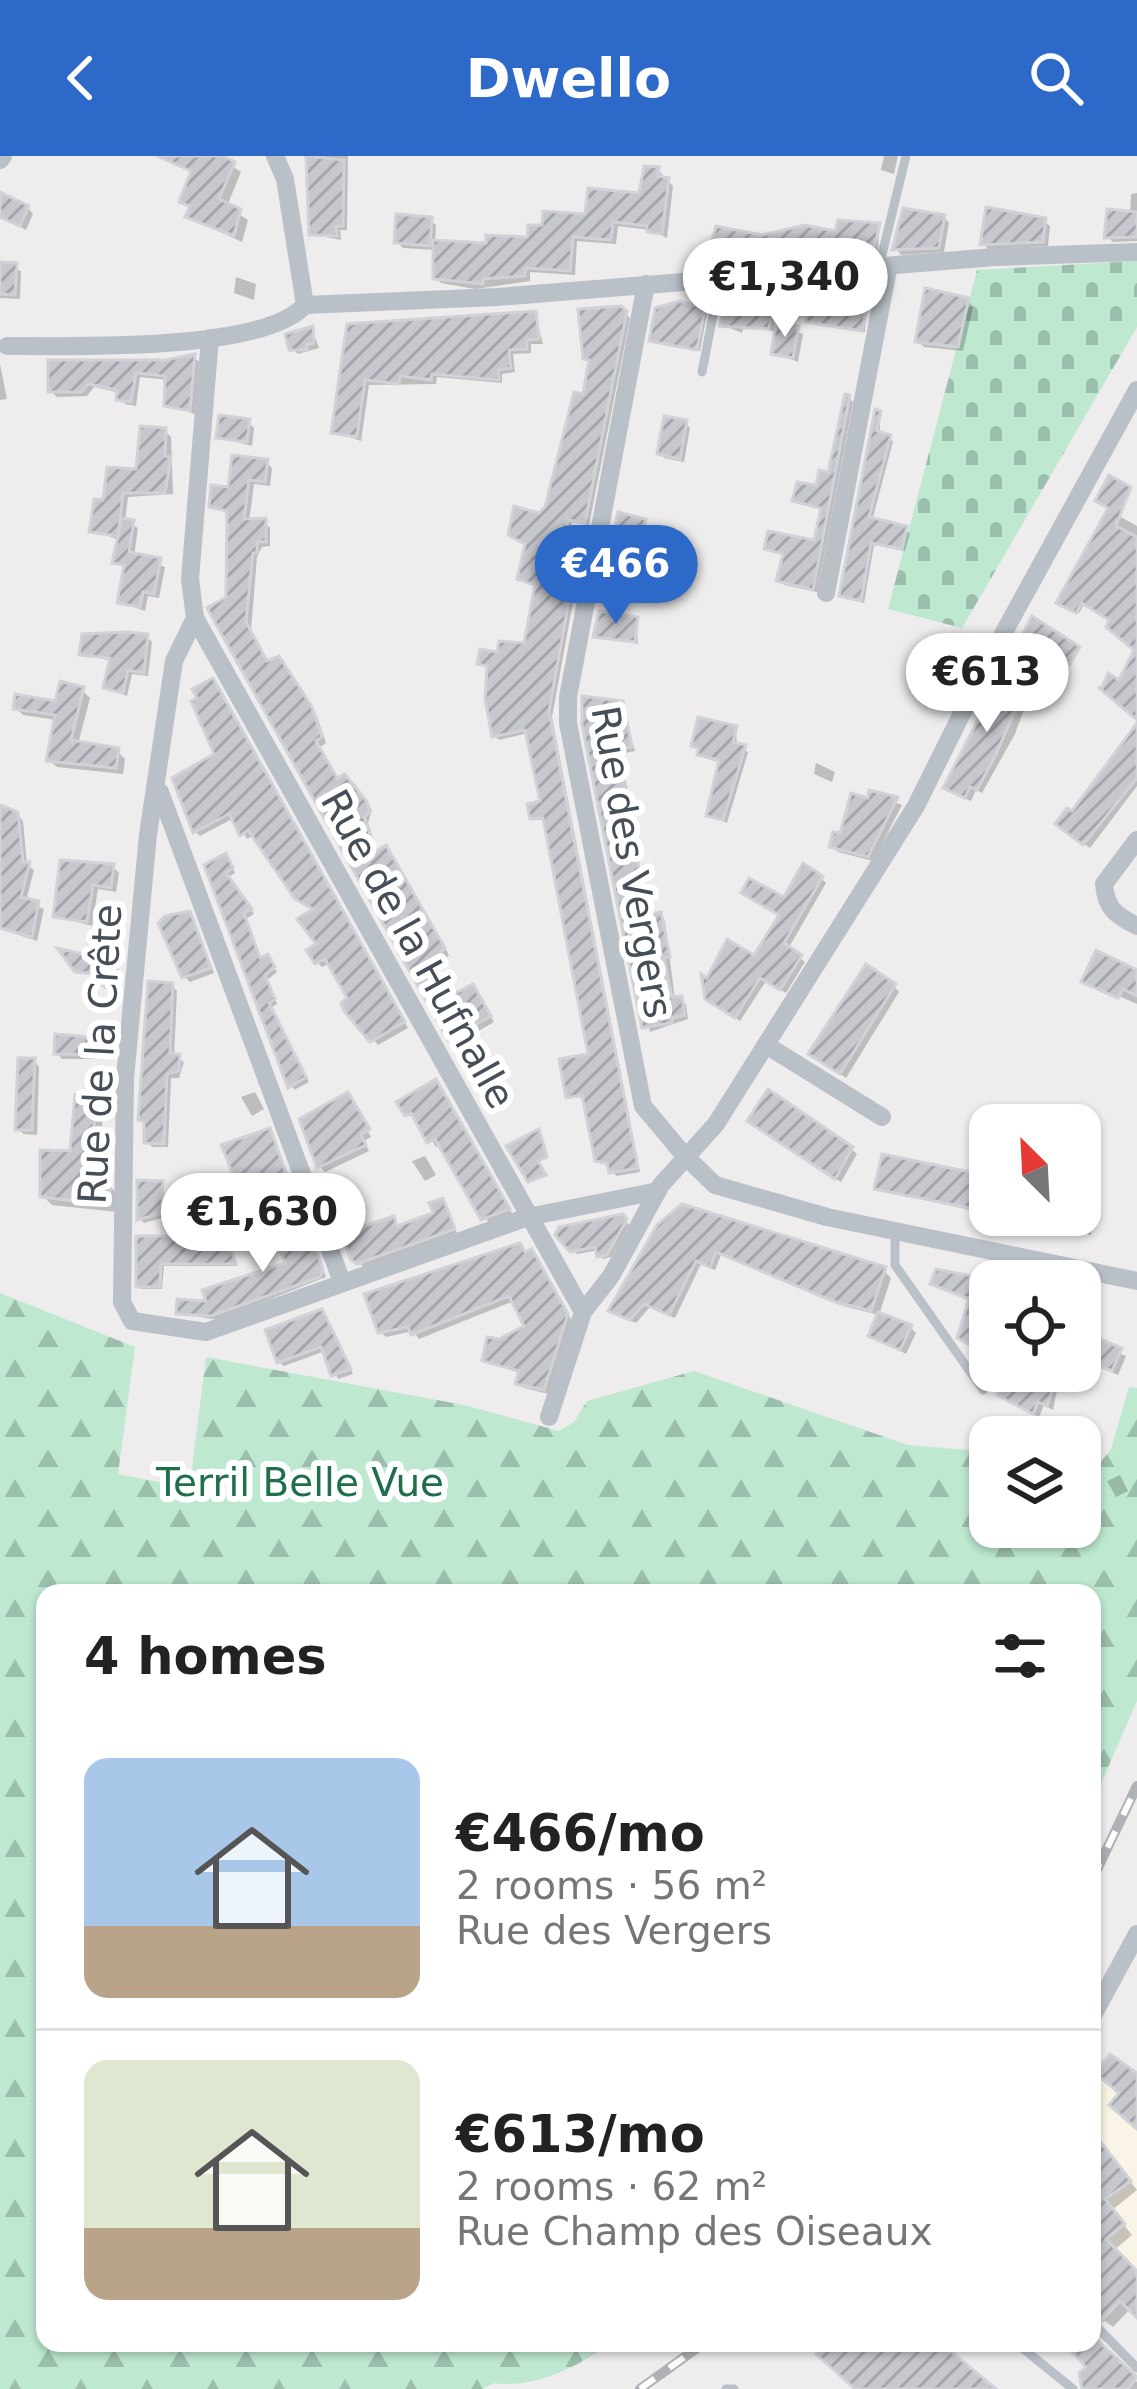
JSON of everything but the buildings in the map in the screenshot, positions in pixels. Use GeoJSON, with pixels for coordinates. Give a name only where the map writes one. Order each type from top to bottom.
{"type":"FeatureCollection","features":[{"type":"Feature","properties":{"kind":"street"},"geometry":{"type":"LineString","coordinates":[[275,156],[285,179],[305,305]]}},
{"type":"Feature","properties":{"kind":"street"},"geometry":{"type":"LineString","coordinates":[[7,346],[210,338],[283,325],[305,305],[496,298],[995,257],[1137,252]]}},
{"type":"Feature","properties":{"kind":"street"},"geometry":{"type":"LineString","coordinates":[[826,593],[884,269]]}},
{"type":"Feature","properties":{"kind":"street","name":"Rue des Vergers"},"geometry":{"type":"LineString","coordinates":[[646,284],[568,698],[568,723],[644,1106],[715,1185],[895,1233],[1137,1281]]}},
{"type":"Feature","properties":{"kind":"street"},"geometry":{"type":"LineString","coordinates":[[195,619],[190,579],[210,338]]}},
{"type":"Feature","properties":{"kind":"street"},"geometry":{"type":"LineString","coordinates":[[549,1417],[584,1312],[611,1276],[658,1191],[684,1155],[716,1124],[925,791],[987,663],[1137,390]]}},
{"type":"Feature","properties":{"kind":"street","name":"Rue de la Crête"},"geometry":{"type":"LineString","coordinates":[[195,619],[174,661],[159,789],[148,835],[125,1078],[122,1302],[132,1321],[206,1332],[343,1282]]}},
{"type":"Feature","properties":{"kind":"street","name":"Rue de la Hufnalle"},"geometry":{"type":"LineString","coordinates":[[195,619],[584,1312]]}},
{"type":"Feature","properties":{"kind":"street"},"geometry":{"type":"LineString","coordinates":[[159,789],[343,1282],[529,1216],[658,1191]]}},
{"type":"Feature","properties":{"kind":"street"},"geometry":{"type":"LineString","coordinates":[[1137,840],[1104,884],[1106,902],[1116,916],[1137,926]]}},
{"type":"Feature","properties":{"kind":"street"},"geometry":{"type":"LineString","coordinates":[[766,1045],[882,1118]]}},
{"type":"Feature","properties":{"kind":"street"},"geometry":{"type":"LineString","coordinates":[[1101,2000],[1137,1934]]}},
{"type":"Feature","properties":{"kind":"lane"},"geometry":{"type":"LineString","coordinates":[[884,269],[906,156]]}},
{"type":"Feature","properties":{"kind":"lane"},"geometry":{"type":"LineString","coordinates":[[702,372],[720,279]]}},
{"type":"Feature","properties":{"kind":"lane"},"geometry":{"type":"LineString","coordinates":[[895,1233],[895,1265],[969,1370]]}},
{"type":"Feature","properties":{"kind":"lane"},"geometry":{"type":"LineString","coordinates":[[1101,2332],[1137,2368]]}},
{"type":"Feature","properties":{"kind":"lane"},"geometry":{"type":"LineString","coordinates":[[1027,2352],[1073,2389]]}},
{"type":"Feature","properties":{"kind":"shaded area"},"geometry":{"type":"Polygon","coordinates":[[[1101,2078],[1137,2105],[1137,2318],[1101,2281],[1101,2078]]]}},
{"type":"Feature","properties":{"kind":"green space"},"geometry":{"type":"Polygon","coordinates":[[[1137,261],[1137,327],[962,628],[888,609],[977,270],[1137,261]]]}},
{"type":"Feature","properties":{"kind":"green space","name":"Terril Belle Vue"},"geometry":{"type":"Polygon","coordinates":[[[0,1293],[135,1347],[118,1474],[159,1482],[191,1476],[206,1357],[464,1405],[559,1431],[574,1422],[587,1401],[694,1371],[908,1445],[969,1450],[969,1548],[1101,1548],[1101,1462],[1111,1449],[1129,1387],[1137,1388],[1137,1701],[1101,1783],[1101,1584],[36,1584],[36,2352],[597,2352],[541,2379],[494,2383],[482,2389],[0,2389],[0,1293]]]}},
{"type":"Feature","properties":{"kind":"railway"},"geometry":{"type":"LineString","coordinates":[[1101,1861],[1137,1786]]}},
{"type":"Feature","properties":{"kind":"railway"},"geometry":{"type":"LineString","coordinates":[[640,2389],[691,2352]]}}]}
